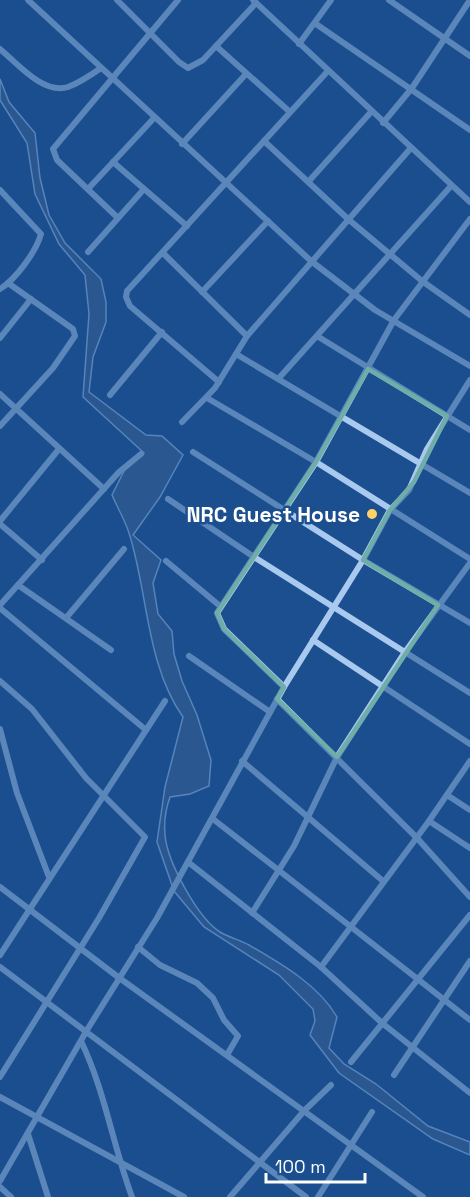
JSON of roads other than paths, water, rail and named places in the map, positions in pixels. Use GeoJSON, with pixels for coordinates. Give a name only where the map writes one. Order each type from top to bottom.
{"type":"FeatureCollection","features":[{"type":"Feature","properties":{"kind":"street"},"geometry":{"type":"LineString","coordinates":[[28,0],[311,261],[354,296],[470,366]]}},
{"type":"Feature","properties":{"kind":"street"},"geometry":{"type":"LineString","coordinates":[[117,0],[179,62],[188,68],[199,64],[254,1],[410,149],[470,200]]}},
{"type":"Feature","properties":{"kind":"street"},"geometry":{"type":"LineString","coordinates":[[118,218],[57,160],[53,148],[113,80],[178,0]]}},
{"type":"Feature","properties":{"kind":"street"},"geometry":{"type":"LineString","coordinates":[[299,44],[316,24],[331,0]]}},
{"type":"Feature","properties":{"kind":"street"},"geometry":{"type":"LineString","coordinates":[[389,0],[470,56]]}},
{"type":"Feature","properties":{"kind":"street"},"geometry":{"type":"LineString","coordinates":[[383,123],[412,88],[470,0]]}},
{"type":"Feature","properties":{"kind":"street"},"geometry":{"type":"LineString","coordinates":[[316,24],[470,130]]}},
{"type":"Feature","properties":{"kind":"street"},"geometry":{"type":"LineString","coordinates":[[216,45],[290,111]]}},
{"type":"Feature","properties":{"kind":"street"},"geometry":{"type":"LineString","coordinates":[[0,49],[37,80],[55,88],[68,87],[101,69]]}},
{"type":"Feature","properties":{"kind":"street"},"geometry":{"type":"LineString","coordinates":[[219,382],[130,306],[126,297],[130,285],[228,183],[327,72]]}},
{"type":"Feature","properties":{"kind":"street"},"geometry":{"type":"LineString","coordinates":[[182,144],[246,74]]}},
{"type":"Feature","properties":{"kind":"street"},"geometry":{"type":"LineString","coordinates":[[309,181],[371,112]]}},
{"type":"Feature","properties":{"kind":"street"},"geometry":{"type":"LineString","coordinates":[[88,189],[154,118]]}},
{"type":"Feature","properties":{"kind":"street"},"geometry":{"type":"LineString","coordinates":[[264,141],[348,219],[422,281],[470,315]]}},
{"type":"Feature","properties":{"kind":"street"},"geometry":{"type":"LineString","coordinates":[[182,422],[207,399],[247,336],[410,149]]}},
{"type":"Feature","properties":{"kind":"street"},"geometry":{"type":"LineString","coordinates":[[113,162],[187,226]]}},
{"type":"Feature","properties":{"kind":"street"},"geometry":{"type":"LineString","coordinates":[[279,378],[451,186]]}},
{"type":"Feature","properties":{"kind":"street"},"geometry":{"type":"LineString","coordinates":[[88,252],[144,189]]}},
{"type":"Feature","properties":{"kind":"street"},"geometry":{"type":"LineString","coordinates":[[0,289],[8,283],[41,234],[1,194]]}},
{"type":"Feature","properties":{"kind":"street"},"geometry":{"type":"LineString","coordinates":[[284,687],[224,629],[217,617],[220,606],[316,462],[394,321],[470,219]]}},
{"type":"Feature","properties":{"kind":"street"},"geometry":{"type":"LineString","coordinates":[[202,292],[268,220]]}},
{"type":"Feature","properties":{"kind":"street"},"geometry":{"type":"LineString","coordinates":[[163,253],[247,336]]}},
{"type":"Feature","properties":{"kind":"street"},"geometry":{"type":"LineString","coordinates":[[0,426],[59,360],[75,336],[73,329],[8,283]]}},
{"type":"Feature","properties":{"kind":"street"},"geometry":{"type":"LineString","coordinates":[[0,338],[31,299]]}},
{"type":"Feature","properties":{"kind":"street"},"geometry":{"type":"LineString","coordinates":[[110,395],[162,333]]}},
{"type":"Feature","properties":{"kind":"street"},"geometry":{"type":"LineString","coordinates":[[317,336],[470,430]]}},
{"type":"Feature","properties":{"kind":"street"},"geometry":{"type":"LineString","coordinates":[[236,354],[470,493]]}},
{"type":"Feature","properties":{"kind":"street"},"geometry":{"type":"LineString","coordinates":[[0,1181],[213,819],[242,761],[284,687],[363,560],[390,510],[409,490],[420,462],[470,380]]}},
{"type":"Feature","properties":{"kind":"street"},"geometry":{"type":"LineString","coordinates":[[0,394],[104,489]]}},
{"type":"Feature","properties":{"kind":"street"},"geometry":{"type":"LineString","coordinates":[[207,399],[316,462],[470,561],[405,652],[337,757],[279,872],[252,913]]}},
{"type":"Feature","properties":{"kind":"street"},"geometry":{"type":"LineString","coordinates":[[42,560],[0,522],[59,449]]}},
{"type":"Feature","properties":{"kind":"street"},"geometry":{"type":"LineString","coordinates":[[194,452],[363,560],[470,622]]}},
{"type":"Feature","properties":{"kind":"street"},"geometry":{"type":"LineString","coordinates":[[141,454],[104,489],[0,606],[146,730]]}},
{"type":"Feature","properties":{"kind":"street"},"geometry":{"type":"LineString","coordinates":[[168,499],[254,557],[470,693]]}},
{"type":"Feature","properties":{"kind":"street"},"geometry":{"type":"LineString","coordinates":[[66,618],[124,549]]}},
{"type":"Feature","properties":{"kind":"street"},"geometry":{"type":"LineString","coordinates":[[166,561],[220,606]]}},
{"type":"Feature","properties":{"kind":"street"},"geometry":{"type":"LineString","coordinates":[[18,585],[111,650]]}},
{"type":"Feature","properties":{"kind":"street"},"geometry":{"type":"LineString","coordinates":[[313,640],[382,688],[470,744]]}},
{"type":"Feature","properties":{"kind":"street"},"geometry":{"type":"LineString","coordinates":[[189,656],[270,712]]}},
{"type":"Feature","properties":{"kind":"street"},"geometry":{"type":"LineString","coordinates":[[0,681],[46,724],[66,755],[103,796],[143,831],[145,840],[0,1077]]}},
{"type":"Feature","properties":{"kind":"street"},"geometry":{"type":"LineString","coordinates":[[278,699],[417,838],[470,897]]}},
{"type":"Feature","properties":{"kind":"street"},"geometry":{"type":"LineString","coordinates":[[0,955],[165,701]]}},
{"type":"Feature","properties":{"kind":"street"},"geometry":{"type":"LineString","coordinates":[[0,729],[17,793],[49,877]]}},
{"type":"Feature","properties":{"kind":"street"},"geometry":{"type":"LineString","coordinates":[[242,761],[383,881]]}},
{"type":"Feature","properties":{"kind":"street"},"geometry":{"type":"LineString","coordinates":[[321,967],[417,838],[470,761]]}},
{"type":"Feature","properties":{"kind":"street"},"geometry":{"type":"LineString","coordinates":[[447,795],[470,810]]}},
{"type":"Feature","properties":{"kind":"street"},"geometry":{"type":"LineString","coordinates":[[213,819],[470,1020]]}},
{"type":"Feature","properties":{"kind":"street"},"geometry":{"type":"LineString","coordinates":[[429,821],[470,848]]}},
{"type":"Feature","properties":{"kind":"street"},"geometry":{"type":"LineString","coordinates":[[188,862],[321,967],[382,1023],[470,1093]]}},
{"type":"Feature","properties":{"kind":"street"},"geometry":{"type":"LineString","coordinates":[[0,887],[118,977],[423,1197]]}},
{"type":"Feature","properties":{"kind":"street"},"geometry":{"type":"LineString","coordinates":[[351,1062],[470,915]]}},
{"type":"Feature","properties":{"kind":"street"},"geometry":{"type":"LineString","coordinates":[[138,947],[160,965],[197,983],[213,998],[224,1020],[238,1036],[226,1055]]}},
{"type":"Feature","properties":{"kind":"street"},"geometry":{"type":"LineString","coordinates":[[394,1075],[470,961]]}},
{"type":"Feature","properties":{"kind":"street"},"geometry":{"type":"LineString","coordinates":[[0,967],[87,1030],[306,1197]]}},
{"type":"Feature","properties":{"kind":"street"},"geometry":{"type":"LineString","coordinates":[[81,1041],[99,1084],[118,1159],[132,1197]]}},
{"type":"Feature","properties":{"kind":"street"},"geometry":{"type":"LineString","coordinates":[[230,1197],[304,1111],[331,1085]]}},
{"type":"Feature","properties":{"kind":"street"},"geometry":{"type":"LineString","coordinates":[[0,1097],[36,1118],[118,1159],[184,1197]]}},
{"type":"Feature","properties":{"kind":"street"},"geometry":{"type":"LineString","coordinates":[[318,1197],[372,1112]]}},
{"type":"Feature","properties":{"kind":"street"},"geometry":{"type":"LineString","coordinates":[[28,1134],[48,1197]]}},
{"type":"Feature","properties":{"kind":"street"},"geometry":{"type":"LineString","coordinates":[[0,1188],[11,1197]]}},
{"type":"Feature","properties":{"kind":"water"},"geometry":{"type":"Polygon","coordinates":[[[0,79],[9,102],[35,133],[40,178],[49,215],[65,243],[101,279],[106,302],[106,322],[93,357],[89,392],[146,435],[162,436],[183,455],[160,497],[133,535],[161,560],[153,583],[158,614],[172,631],[174,654],[182,681],[197,715],[211,760],[209,786],[190,794],[170,797],[165,830],[173,865],[195,904],[212,925],[220,932],[249,945],[286,967],[329,1005],[337,1017],[329,1048],[344,1064],[376,1084],[428,1126],[470,1142],[470,1155],[433,1139],[339,1073],[310,1035],[315,1021],[313,1009],[279,975],[204,927],[174,891],[157,842],[165,787],[183,717],[162,675],[149,628],[129,533],[112,495],[124,471],[144,453],[83,397],[89,314],[85,275],[59,244],[35,194],[27,143],[0,100],[0,79]]]}},
{"type":"Feature","properties":{"kind":"place","name":"NRC Guest House"},"geometry":{"type":"Point","coordinates":[372,514]}}]}
